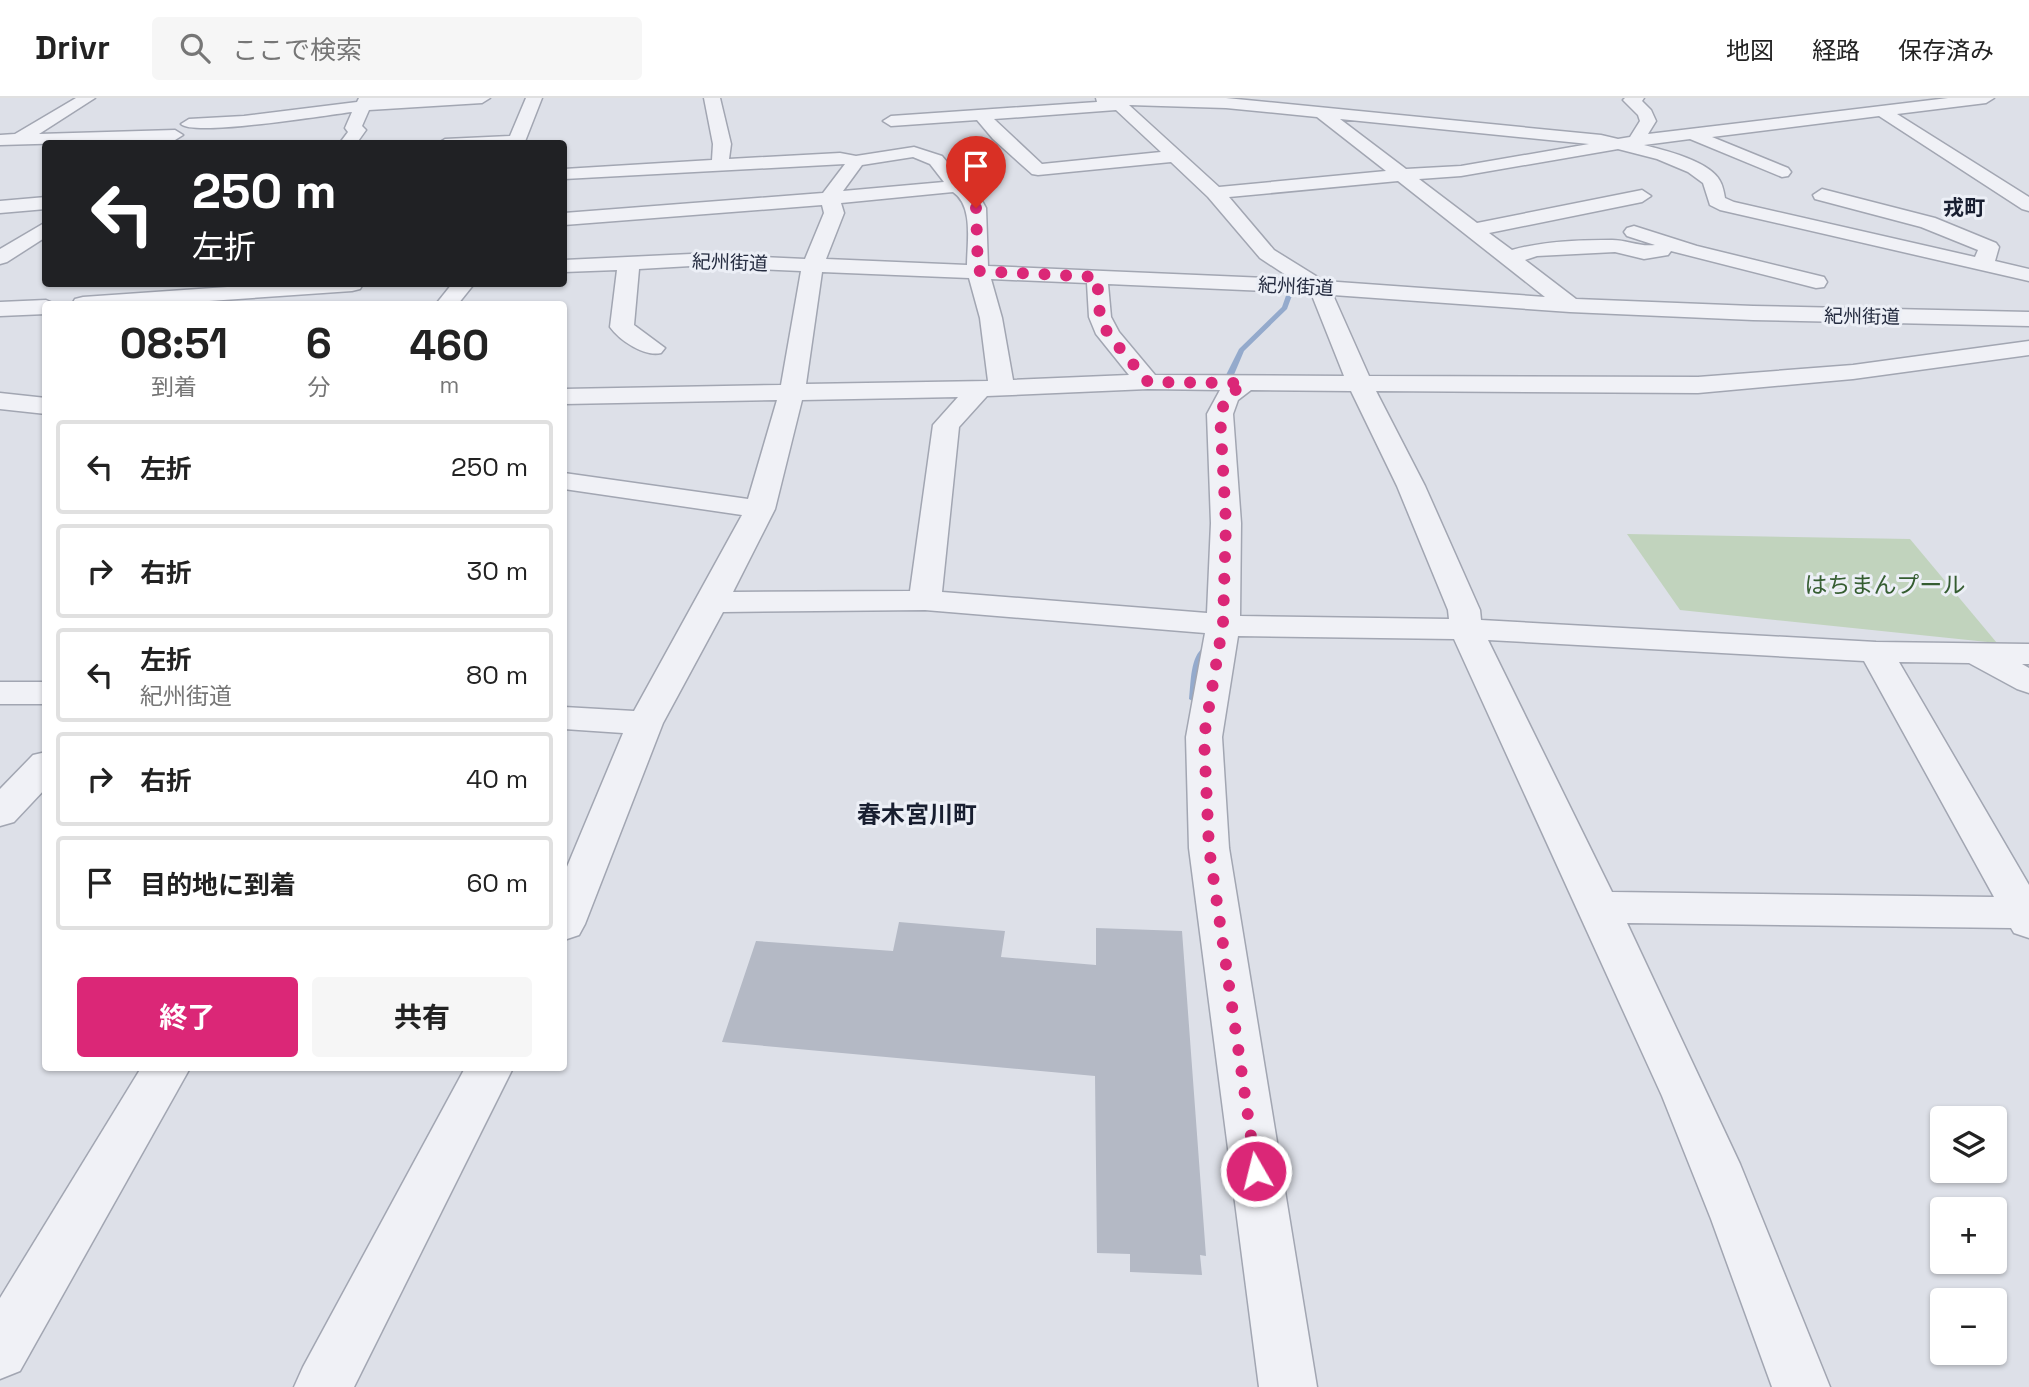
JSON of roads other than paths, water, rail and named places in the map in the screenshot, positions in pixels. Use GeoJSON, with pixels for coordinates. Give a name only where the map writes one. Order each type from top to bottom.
{"type":"FeatureCollection","features":[{"type":"Feature","properties":{"kind":"street"},"geometry":{"type":"LineString","coordinates":[[0,150],[87,98]]}},
{"type":"Feature","properties":{"kind":"street"},"geometry":{"type":"LineString","coordinates":[[189,124],[244,121],[366,102],[482,98]]}},
{"type":"Feature","properties":{"kind":"street"},"geometry":{"type":"LineString","coordinates":[[516,140],[534,98]]}},
{"type":"Feature","properties":{"kind":"street"},"geometry":{"type":"LineString","coordinates":[[714,98],[723,166],[748,206]]}},
{"type":"Feature","properties":{"kind":"street"},"geometry":{"type":"LineString","coordinates":[[1095,98],[1118,103],[1215,193],[1267,254],[1319,287],[1360,384],[1411,486],[1464,610],[1466,629],[1526,762],[1599,907],[1715,1163],[1801,1387]]}},
{"type":"Feature","properties":{"kind":"street"},"geometry":{"type":"LineString","coordinates":[[1627,143],[1648,121],[1645,113],[1632,100],[1636,98]]}},
{"type":"Feature","properties":{"kind":"street"},"geometry":{"type":"LineString","coordinates":[[1215,193],[1490,167],[1627,143],[1983,98]]}},
{"type":"Feature","properties":{"kind":"street"},"geometry":{"type":"LineString","coordinates":[[891,121],[1147,100],[1224,100],[1627,143],[1694,168],[1712,186],[1717,201],[1727,206],[2029,275]]}},
{"type":"Feature","properties":{"kind":"street"},"geometry":{"type":"LineString","coordinates":[[350,140],[358,130],[353,128],[366,102]]}},
{"type":"Feature","properties":{"kind":"street"},"geometry":{"type":"LineString","coordinates":[[880,106],[914,152]]}},
{"type":"Feature","properties":{"kind":"street"},"geometry":{"type":"LineString","coordinates":[[0,140],[170,139],[208,107]]}},
{"type":"Feature","properties":{"kind":"street"},"geometry":{"type":"LineString","coordinates":[[1320,111],[1570,305]]}},
{"type":"Feature","properties":{"kind":"street"},"geometry":{"type":"LineString","coordinates":[[1882,111],[2029,205]]}},
{"type":"Feature","properties":{"kind":"street"},"geometry":{"type":"LineString","coordinates":[[982,115],[999,135],[1038,170],[1175,156]]}},
{"type":"Feature","properties":{"kind":"street"},"geometry":{"type":"LineString","coordinates":[[1692,134],[1774,173]]}},
{"type":"Feature","properties":{"kind":"street"},"geometry":{"type":"LineString","coordinates":[[567,174],[840,158],[856,161],[914,152],[936,160],[957,186],[969,194],[976,208],[978,271],[991,318],[991,388]]}},
{"type":"Feature","properties":{"kind":"street"},"geometry":{"type":"LineString","coordinates":[[830,198],[856,161]]}},
{"type":"Feature","properties":{"kind":"street"},"geometry":{"type":"LineString","coordinates":[[1712,186],[1774,173]]}},
{"type":"Feature","properties":{"kind":"street"},"geometry":{"type":"LineString","coordinates":[[567,219],[748,206],[957,186]]}},
{"type":"Feature","properties":{"kind":"street"},"geometry":{"type":"LineString","coordinates":[[1472,230],[1642,196]]}},
{"type":"Feature","properties":{"kind":"street"},"geometry":{"type":"LineString","coordinates":[[567,917],[645,723],[760,509],[792,391],[813,265],[834,213],[830,198]]}},
{"type":"Feature","properties":{"kind":"street"},"geometry":{"type":"LineString","coordinates":[[0,206],[42,203]]}},
{"type":"Feature","properties":{"kind":"street"},"geometry":{"type":"LineString","coordinates":[[1806,226],[1820,203],[1928,222],[1989,247],[1983,266]]}},
{"type":"Feature","properties":{"kind":"street"},"geometry":{"type":"LineString","coordinates":[[626,214],[636,261],[622,327],[653,348]]}},
{"type":"Feature","properties":{"kind":"street"},"geometry":{"type":"LineString","coordinates":[[0,258],[42,231]]}},
{"type":"Feature","properties":{"kind":"street"},"geometry":{"type":"LineString","coordinates":[[1634,232],[1690,250],[1816,282]]}},
{"type":"Feature","properties":{"kind":"street"},"geometry":{"type":"LineString","coordinates":[[1508,258],[1535,250],[1583,250],[1615,246],[1644,253],[1690,250]]}},
{"type":"Feature","properties":{"kind":"street","name":"紀州街道"},"geometry":{"type":"LineString","coordinates":[[567,266],[636,261],[978,271],[1319,287],[1570,305],[1753,313],[2029,319]]}},
{"type":"Feature","properties":{"kind":"street"},"geometry":{"type":"LineString","coordinates":[[1097,277],[1100,317],[1108,334],[1148,382]]}},
{"type":"Feature","properties":{"kind":"street"},"geometry":{"type":"LineString","coordinates":[[123,301],[312,287]]}},
{"type":"Feature","properties":{"kind":"street"},"geometry":{"type":"LineString","coordinates":[[449,301],[461,287]]}},
{"type":"Feature","properties":{"kind":"street"},"geometry":{"type":"LineString","coordinates":[[0,309],[42,307]]}},
{"type":"Feature","properties":{"kind":"street"},"geometry":{"type":"LineString","coordinates":[[567,396],[991,388],[1148,382],[1698,385],[1853,372],[2029,348]]}},
{"type":"Feature","properties":{"kind":"street"},"geometry":{"type":"LineString","coordinates":[[1244,383],[1227,397],[1220,414],[1226,523],[1223,623],[1204,737],[1209,848],[1288,1387]]}},
{"type":"Feature","properties":{"kind":"street"},"geometry":{"type":"LineString","coordinates":[[925,600],[946,425],[991,388]]}},
{"type":"Feature","properties":{"kind":"street"},"geometry":{"type":"LineString","coordinates":[[0,401],[42,406]]}},
{"type":"Feature","properties":{"kind":"street"},"geometry":{"type":"LineString","coordinates":[[567,481],[760,509]]}},
{"type":"Feature","properties":{"kind":"street"},"geometry":{"type":"LineString","coordinates":[[712,602],[925,600],[1254,627],[1466,629],[1876,652],[2029,654]]}},
{"type":"Feature","properties":{"kind":"street"},"geometry":{"type":"LineString","coordinates":[[1876,652],[2027,916]]}},
{"type":"Feature","properties":{"kind":"street"},"geometry":{"type":"LineString","coordinates":[[1975,653],[2029,682]]}},
{"type":"Feature","properties":{"kind":"street"},"geometry":{"type":"LineString","coordinates":[[0,693],[42,693]]}},
{"type":"Feature","properties":{"kind":"street"},"geometry":{"type":"LineString","coordinates":[[567,718],[645,723]]}},
{"type":"Feature","properties":{"kind":"street"},"geometry":{"type":"LineString","coordinates":[[0,813],[42,768]]}},
{"type":"Feature","properties":{"kind":"street"},"geometry":{"type":"LineString","coordinates":[[1599,907],[2027,916]]}},
{"type":"Feature","properties":{"kind":"street"},"geometry":{"type":"LineString","coordinates":[[0,1350],[164,1071]]}},
{"type":"Feature","properties":{"kind":"street"},"geometry":{"type":"LineString","coordinates":[[323,1387],[487,1071]]}},
{"type":"Feature","properties":{"kind":"waterway"},"geometry":{"type":"LineString","coordinates":[[1229,377],[1241,350],[1285,308],[1291,290]]}},
{"type":"Feature","properties":{"kind":"waterway"},"geometry":{"type":"LineString","coordinates":[[1194,699],[1197,668],[1204,650]]}},
{"type":"Feature","properties":{"kind":"district","name":"戎町"},"geometry":{"type":"Point","coordinates":[1964,208]}},
{"type":"Feature","properties":{"kind":"district","name":"春木宮川町"},"geometry":{"type":"Point","coordinates":[917,815]}},
{"type":"Feature","properties":{"kind":"park label","name":"はちまんプール"},"geometry":{"type":"Point","coordinates":[1885,585]}}]}
